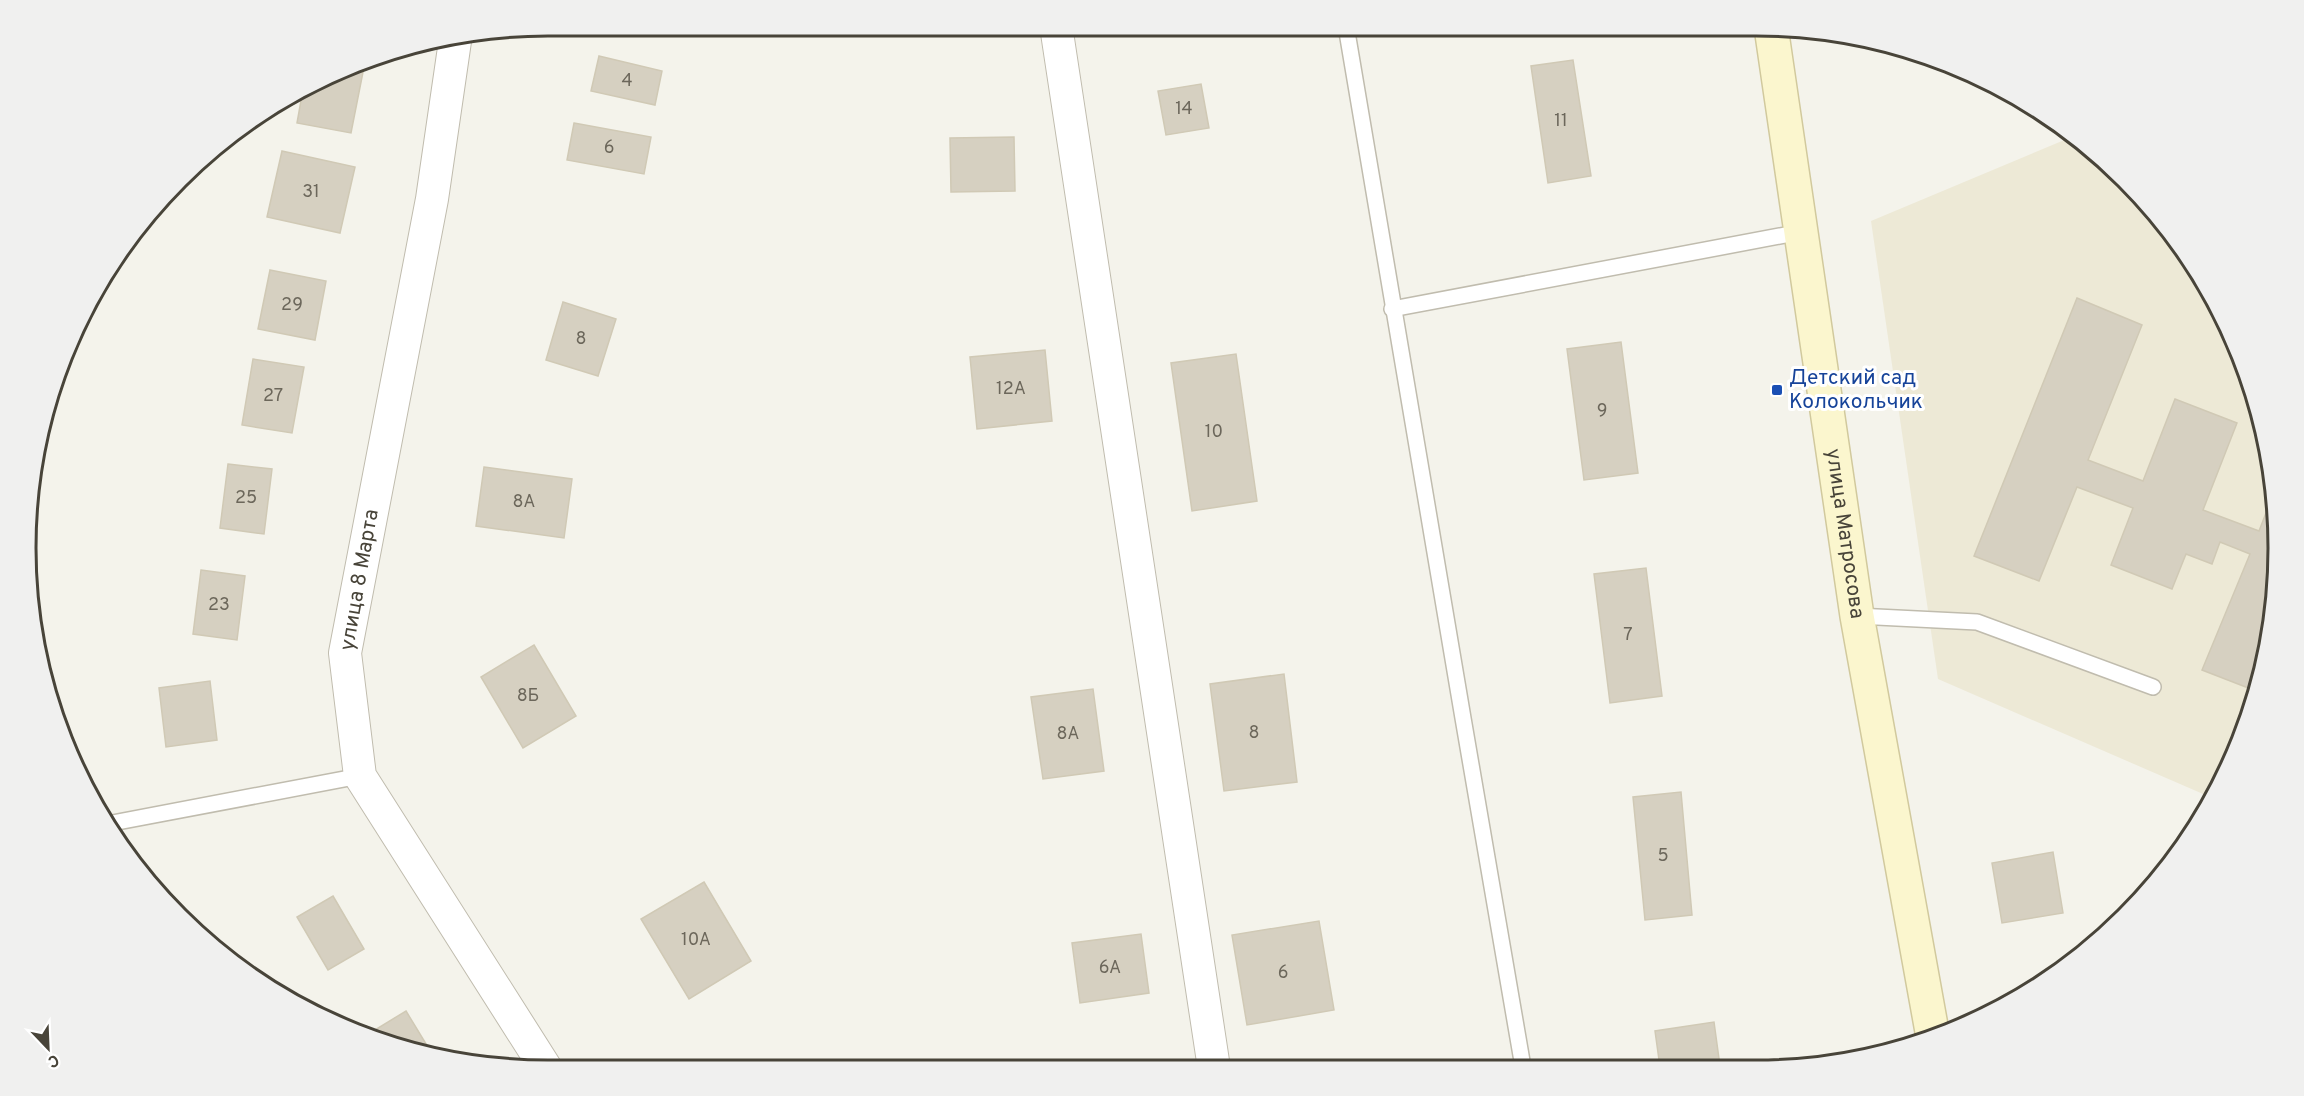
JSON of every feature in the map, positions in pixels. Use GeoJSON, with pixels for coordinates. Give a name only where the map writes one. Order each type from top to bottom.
{"type":"FeatureCollection","features":[{"type":"Feature","properties":{"kind":"street"},"geometry":{"type":"LineString","coordinates":[[1058,36],[1213,1060]]}},
{"type":"Feature","properties":{"kind":"street","name":"улица Матросова"},"geometry":{"type":"LineString","coordinates":[[1772,36],[1857,616],[1932,1029]]}},
{"type":"Feature","properties":{"kind":"street","name":"улица 8 Марта"},"geometry":{"type":"LineString","coordinates":[[454,45],[432,199],[345,653],[360,776],[540,1060]]}},
{"type":"Feature","properties":{"kind":"lane"},"geometry":{"type":"LineString","coordinates":[[1348,36],[1521,1060]]}},
{"type":"Feature","properties":{"kind":"lane"},"geometry":{"type":"LineString","coordinates":[[1392,309],[1801,232]]}},
{"type":"Feature","properties":{"kind":"lane"},"geometry":{"type":"LineString","coordinates":[[1857,616],[1977,622],[2153,687]]}},
{"type":"Feature","properties":{"kind":"lane"},"geometry":{"type":"LineString","coordinates":[[116,822],[360,776]]}},
{"type":"Feature","properties":{"kind":"shaded area"},"geometry":{"type":"Polygon","coordinates":[[[2065,140],[2094,163],[2141,210],[2182,264],[2199,292],[2229,352],[2251,415],[2264,481],[2268,548],[2264,615],[2251,681],[2229,744],[2204,794],[1938,679],[1871,221],[2065,140]]]}},
{"type":"Feature","properties":{"kind":"building"},"geometry":{"type":"Polygon","coordinates":[[[599,56],[662,71],[655,105],[591,91],[599,56]]]}},
{"type":"Feature","properties":{"kind":"building"},"geometry":{"type":"Polygon","coordinates":[[[1573,60],[1591,176],[1548,183],[1531,66],[1573,60]]]}},
{"type":"Feature","properties":{"kind":"building"},"geometry":{"type":"Polygon","coordinates":[[[363,71],[351,133],[297,123],[301,100],[363,71]]]}},
{"type":"Feature","properties":{"kind":"building"},"geometry":{"type":"Polygon","coordinates":[[[1201,84],[1209,128],[1166,135],[1158,91],[1201,84]]]}},
{"type":"Feature","properties":{"kind":"building"},"geometry":{"type":"Polygon","coordinates":[[[574,123],[651,137],[644,174],[567,160],[574,123]]]}},
{"type":"Feature","properties":{"kind":"building"},"geometry":{"type":"Polygon","coordinates":[[[1014,137],[1015,191],[951,192],[950,138],[1014,137]]]}},
{"type":"Feature","properties":{"kind":"building"},"geometry":{"type":"Polygon","coordinates":[[[282,151],[355,167],[340,233],[267,217],[282,151]]]}},
{"type":"Feature","properties":{"kind":"building"},"geometry":{"type":"Polygon","coordinates":[[[270,270],[326,281],[315,340],[258,329],[270,270]]]}},
{"type":"Feature","properties":{"kind":"building"},"geometry":{"type":"Polygon","coordinates":[[[2077,298],[2142,325],[2088,460],[2143,481],[2175,399],[2237,423],[2203,510],[2259,531],[2267,511],[2268,548],[2264,615],[2249,688],[2202,670],[2250,554],[2220,542],[2212,564],[2186,554],[2172,589],[2111,565],[2133,508],[2077,487],[2039,581],[1974,556],[2077,298]]]}},
{"type":"Feature","properties":{"kind":"building"},"geometry":{"type":"Polygon","coordinates":[[[563,302],[616,319],[598,376],[546,360],[563,302]]]}},
{"type":"Feature","properties":{"kind":"building"},"geometry":{"type":"Polygon","coordinates":[[[1621,342],[1638,473],[1584,480],[1567,349],[1621,342]]]}},
{"type":"Feature","properties":{"kind":"building"},"geometry":{"type":"Polygon","coordinates":[[[1045,350],[1052,421],[977,429],[970,357],[1045,350]]]}},
{"type":"Feature","properties":{"kind":"building"},"geometry":{"type":"Polygon","coordinates":[[[1236,354],[1257,501],[1192,511],[1171,363],[1236,354]]]}},
{"type":"Feature","properties":{"kind":"building"},"geometry":{"type":"Polygon","coordinates":[[[253,359],[304,367],[292,433],[242,425],[253,359]]]}},
{"type":"Feature","properties":{"kind":"building"},"geometry":{"type":"Polygon","coordinates":[[[228,464],[272,469],[264,534],[220,528],[228,464]]]}},
{"type":"Feature","properties":{"kind":"building"},"geometry":{"type":"Polygon","coordinates":[[[484,467],[572,479],[564,538],[476,526],[484,467]]]}},
{"type":"Feature","properties":{"kind":"building"},"geometry":{"type":"Polygon","coordinates":[[[1646,568],[1662,696],[1610,703],[1594,574],[1646,568]]]}},
{"type":"Feature","properties":{"kind":"building"},"geometry":{"type":"Polygon","coordinates":[[[201,570],[245,576],[237,640],[193,634],[201,570]]]}},
{"type":"Feature","properties":{"kind":"building"},"geometry":{"type":"Polygon","coordinates":[[[534,645],[576,716],[523,748],[481,677],[534,645]]]}},
{"type":"Feature","properties":{"kind":"building"},"geometry":{"type":"Polygon","coordinates":[[[1284,674],[1297,782],[1224,791],[1210,684],[1284,674]]]}},
{"type":"Feature","properties":{"kind":"building"},"geometry":{"type":"Polygon","coordinates":[[[210,681],[217,740],[166,747],[159,688],[210,681]]]}},
{"type":"Feature","properties":{"kind":"building"},"geometry":{"type":"Polygon","coordinates":[[[1093,689],[1104,771],[1043,779],[1031,697],[1093,689]]]}},
{"type":"Feature","properties":{"kind":"building"},"geometry":{"type":"Polygon","coordinates":[[[1681,792],[1692,915],[1645,920],[1633,797],[1681,792]]]}},
{"type":"Feature","properties":{"kind":"building"},"geometry":{"type":"Polygon","coordinates":[[[2053,852],[2063,913],[2002,923],[1992,863],[2053,852]]]}},
{"type":"Feature","properties":{"kind":"building"},"geometry":{"type":"Polygon","coordinates":[[[704,882],[751,961],[689,999],[641,919],[704,882]]]}},
{"type":"Feature","properties":{"kind":"building"},"geometry":{"type":"Polygon","coordinates":[[[333,896],[364,949],[328,970],[297,917],[333,896]]]}},
{"type":"Feature","properties":{"kind":"building"},"geometry":{"type":"Polygon","coordinates":[[[1319,921],[1334,1010],[1247,1025],[1232,935],[1319,921]]]}},
{"type":"Feature","properties":{"kind":"building"},"geometry":{"type":"Polygon","coordinates":[[[1141,934],[1149,993],[1080,1003],[1072,943],[1141,934]]]}},
{"type":"Feature","properties":{"kind":"building"},"geometry":{"type":"Polygon","coordinates":[[[406,1011],[427,1046],[415,1043],[375,1030],[406,1011]]]}},
{"type":"Feature","properties":{"kind":"building"},"geometry":{"type":"Polygon","coordinates":[[[1714,1022],[1719,1060],[1659,1060],[1655,1031],[1714,1022]]]}},
{"type":"Feature","properties":{"kind":"place","name":"Детский сад Колокольчик"},"geometry":{"type":"Point","coordinates":[1777,390]}}]}
